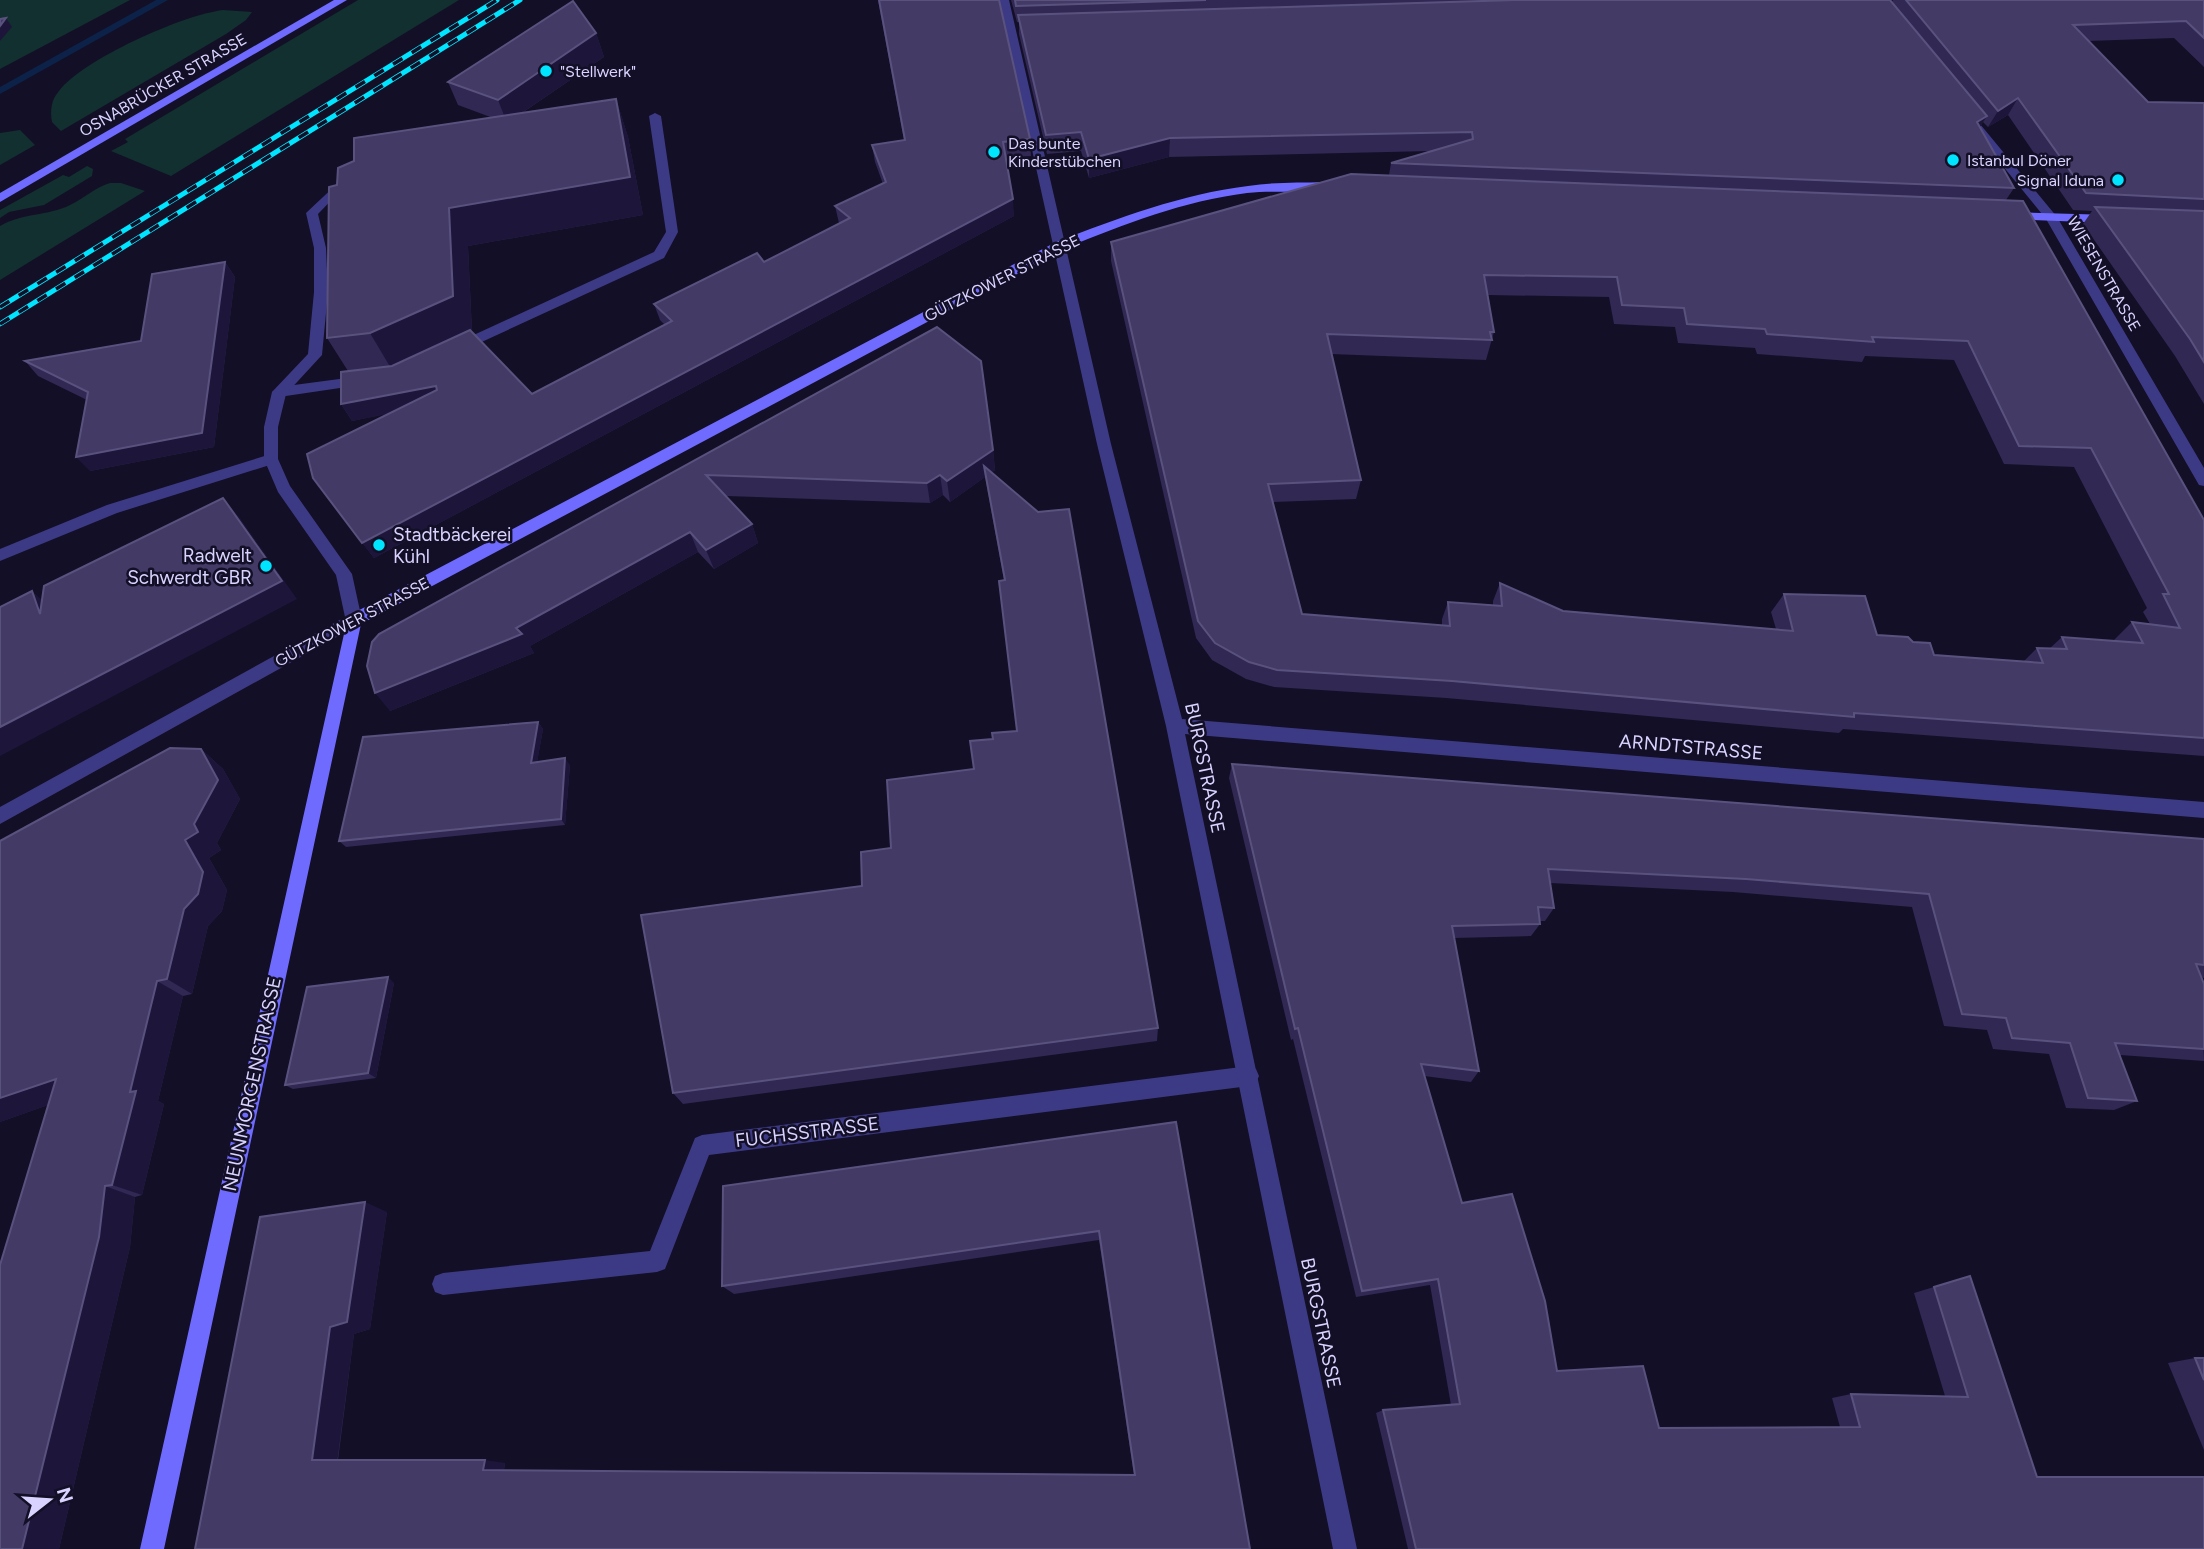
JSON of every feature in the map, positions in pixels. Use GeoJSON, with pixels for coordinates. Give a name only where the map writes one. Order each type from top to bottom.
{"type":"FeatureCollection","features":[{"type":"Feature","properties":{"kind":"street","name":"OSNABRÜCKER STRASSE"},"geometry":{"type":"LineString","coordinates":[[0,198],[342,0]]}},
{"type":"Feature","properties":{"kind":"street","name":"BURGSTRASSE"},"geometry":{"type":"LineString","coordinates":[[1004,0],[1016,28],[1104,444],[1175,726],[1345,1549]]}},
{"type":"Feature","properties":{"kind":"street","name":"WIESENSTRASSE"},"geometry":{"type":"LineString","coordinates":[[1964,110],[2051,217],[2204,481]]}},
{"type":"Feature","properties":{"kind":"street"},"geometry":{"type":"LineString","coordinates":[[446,354],[659,255],[672,232],[654,116]]}},
{"type":"Feature","properties":{"kind":"street"},"geometry":{"type":"LineString","coordinates":[[339,186],[312,213],[320,248],[321,292],[315,355],[279,392],[271,427],[271,459],[283,488],[344,574],[354,620]]}},
{"type":"Feature","properties":{"kind":"street","name":"GÜTZKOWER STRASSE"},"geometry":{"type":"LineString","coordinates":[[0,816],[354,620],[1061,245],[1148,211],[1195,199],[1241,190],[1334,186]]}},
{"type":"Feature","properties":{"kind":"street"},"geometry":{"type":"LineString","coordinates":[[1996,215],[2131,220]]}},
{"type":"Feature","properties":{"kind":"street"},"geometry":{"type":"LineString","coordinates":[[279,392],[383,379]]}},
{"type":"Feature","properties":{"kind":"street"},"geometry":{"type":"LineString","coordinates":[[0,555],[112,509],[271,459]]}},
{"type":"Feature","properties":{"kind":"street","name":"NEUNMORGENSTRASSE"},"geometry":{"type":"LineString","coordinates":[[152,1549],[354,620]]}},
{"type":"Feature","properties":{"kind":"street","name":"ARNDTSTRASSE"},"geometry":{"type":"LineString","coordinates":[[1175,726],[2204,810]]}},
{"type":"Feature","properties":{"kind":"street","name":"FUCHSSTRASSE"},"geometry":{"type":"LineString","coordinates":[[443,1284],[657,1261],[702,1145],[1249,1076]]}},
{"type":"Feature","properties":{"kind":"green space"},"geometry":{"type":"Polygon","coordinates":[[[0,0],[130,0],[0,69],[0,0]]]}},
{"type":"Feature","properties":{"kind":"green space"},"geometry":{"type":"Polygon","coordinates":[[[358,0],[459,0],[171,176],[111,151],[128,142],[125,139],[358,0]]]}},
{"type":"Feature","properties":{"kind":"green space"},"geometry":{"type":"Polygon","coordinates":[[[223,10],[252,12],[246,20],[226,34],[61,131],[52,122],[52,106],[56,94],[89,66],[160,29],[223,10]]]}},
{"type":"Feature","properties":{"kind":"green space"},"geometry":{"type":"Polygon","coordinates":[[[20,130],[35,145],[0,165],[0,133],[20,130]]]}},
{"type":"Feature","properties":{"kind":"green space"},"geometry":{"type":"Polygon","coordinates":[[[87,166],[93,169],[92,176],[44,205],[9,212],[0,218],[0,210],[63,175],[69,177],[87,166]]]}},
{"type":"Feature","properties":{"kind":"green space"},"geometry":{"type":"Polygon","coordinates":[[[110,183],[121,183],[145,191],[0,280],[0,226],[17,219],[62,209],[110,183]]]}},
{"type":"Feature","properties":{"kind":"building"},"geometry":{"type":"Polygon","coordinates":[[[879,0],[999,0],[1030,139],[1003,142],[1013,199],[362,543],[313,478],[307,454],[437,390],[436,386],[341,404],[341,372],[392,366],[470,330],[532,394],[672,321],[654,304],[757,253],[764,262],[850,218],[835,206],[886,182],[872,145],[905,140],[879,0]]]}},
{"type":"Feature","properties":{"kind":"building"},"geometry":{"type":"Polygon","coordinates":[[[1015,0],[1206,0],[1016,6],[1015,0]]]}},
{"type":"Feature","properties":{"kind":"building"},"geometry":{"type":"Polygon","coordinates":[[[1515,0],[1890,0],[1987,116],[1977,122],[2014,188],[1391,163],[1473,139],[1472,132],[1170,138],[1089,159],[1081,132],[1046,135],[1018,15],[1515,0]]]}},
{"type":"Feature","properties":{"kind":"building"},"geometry":{"type":"Polygon","coordinates":[[[1906,0],[2204,0],[2204,38],[2186,21],[2073,25],[2148,102],[2204,103],[2204,199],[2086,193],[2018,98],[1998,111],[1906,0]]]}},
{"type":"Feature","properties":{"kind":"building"},"geometry":{"type":"Polygon","coordinates":[[[573,1],[596,33],[498,100],[448,82],[573,1]]]}},
{"type":"Feature","properties":{"kind":"building"},"geometry":{"type":"Polygon","coordinates":[[[616,99],[630,177],[449,208],[453,296],[370,333],[327,338],[329,187],[337,185],[338,168],[354,161],[354,138],[616,99]]]}},
{"type":"Feature","properties":{"kind":"building"},"geometry":{"type":"Polygon","coordinates":[[[1351,174],[2023,201],[2204,520],[2204,738],[1854,713],[1854,717],[1452,681],[1277,670],[1249,662],[1215,643],[1198,621],[1111,242],[1351,174]],[[1484,275],[1494,332],[1490,332],[1492,340],[1327,334],[1361,480],[1268,484],[1302,614],[1450,626],[1448,602],[1502,606],[1500,583],[1563,611],[1793,631],[1784,594],[1865,596],[1877,635],[1908,637],[1913,642],[1930,643],[1934,655],[2043,663],[2037,648],[2067,649],[2062,637],[2143,643],[2132,622],[2180,628],[2163,594],[2169,594],[2091,448],[2019,446],[1968,341],[1872,337],[1874,342],[1767,334],[1765,329],[1687,324],[1684,308],[1622,305],[1617,277],[1484,275]]]}},
{"type":"Feature","properties":{"kind":"building"},"geometry":{"type":"Polygon","coordinates":[[[2095,207],[2204,211],[2204,362],[2190,339],[2095,207]]]}},
{"type":"Feature","properties":{"kind":"building"},"geometry":{"type":"Polygon","coordinates":[[[225,262],[202,433],[76,457],[88,392],[25,361],[141,341],[152,274],[225,262]]]}},
{"type":"Feature","properties":{"kind":"building"},"geometry":{"type":"Polygon","coordinates":[[[937,327],[981,361],[993,450],[947,481],[940,475],[927,483],[706,475],[752,524],[706,550],[690,532],[516,628],[522,634],[375,693],[367,666],[372,642],[379,634],[937,327]]]}},
{"type":"Feature","properties":{"kind":"building"},"geometry":{"type":"Polygon","coordinates":[[[984,466],[1038,512],[1069,509],[1158,1028],[673,1093],[641,915],[862,886],[861,852],[891,848],[887,780],[974,769],[970,741],[993,739],[992,733],[1017,731],[999,581],[1005,580],[984,466]]]}},
{"type":"Feature","properties":{"kind":"building"},"geometry":{"type":"Polygon","coordinates":[[[223,498],[282,581],[0,727],[0,607],[32,591],[40,614],[44,586],[223,498]]]}},
{"type":"Feature","properties":{"kind":"building"},"geometry":{"type":"Polygon","coordinates":[[[538,722],[531,763],[565,758],[561,819],[339,841],[363,737],[538,722]]]}},
{"type":"Feature","properties":{"kind":"building"},"geometry":{"type":"Polygon","coordinates":[[[170,748],[201,749],[218,780],[194,824],[198,832],[185,840],[203,872],[198,894],[184,909],[167,979],[157,981],[130,1092],[136,1091],[112,1185],[105,1186],[99,1237],[22,1549],[0,1549],[0,1265],[56,1079],[0,1098],[0,841],[170,748]]]}},
{"type":"Feature","properties":{"kind":"building"},"geometry":{"type":"Polygon","coordinates":[[[1232,764],[2204,839],[2204,965],[2196,964],[2204,984],[2204,1049],[2115,1043],[2137,1101],[2088,1098],[2070,1043],[2012,1038],[2006,1018],[1962,1014],[1929,894],[1746,879],[1548,869],[1554,908],[1538,907],[1540,924],[1452,926],[1479,1071],[1421,1064],[1462,1203],[1512,1194],[1545,1301],[1557,1371],[1643,1366],[1659,1428],[1860,1427],[1851,1394],[1968,1397],[1934,1287],[1970,1276],[2037,1477],[2204,1477],[2204,1549],[1416,1549],[1383,1410],[1460,1404],[1438,1279],[1362,1291],[1298,1028],[1295,1029],[1232,764]]]}},
{"type":"Feature","properties":{"kind":"building"},"geometry":{"type":"Polygon","coordinates":[[[388,977],[368,1073],[285,1085],[307,987],[388,977]]]}},
{"type":"Feature","properties":{"kind":"building"},"geometry":{"type":"Polygon","coordinates":[[[1176,1122],[1250,1549],[195,1549],[260,1217],[365,1202],[347,1322],[330,1327],[312,1460],[485,1460],[483,1470],[1135,1475],[1099,1231],[722,1286],[723,1186],[1176,1122]]]}},
{"type":"Feature","properties":{"kind":"building"},"geometry":{"type":"Polygon","coordinates":[[[2195,1358],[2204,1358],[2204,1380],[2195,1358]]]}},
{"type":"Feature","properties":{"kind":"waterway"},"geometry":{"type":"LineString","coordinates":[[0,91],[163,0]]}},
{"type":"Feature","properties":{"kind":"railway"},"geometry":{"type":"LineString","coordinates":[[0,307],[497,0]]}},
{"type":"Feature","properties":{"kind":"railway"},"geometry":{"type":"LineString","coordinates":[[0,324],[520,0]]}},
{"type":"Feature","properties":{"kind":"place","name":"\"Stellwerk\""},"geometry":{"type":"Point","coordinates":[546,71]}},
{"type":"Feature","properties":{"kind":"place","name":"Das bunte Kinderstübchen"},"geometry":{"type":"Point","coordinates":[994,152]}},
{"type":"Feature","properties":{"kind":"place","name":"Istanbul Döner"},"geometry":{"type":"Point","coordinates":[1953,160]}},
{"type":"Feature","properties":{"kind":"place","name":"Signal Iduna"},"geometry":{"type":"Point","coordinates":[2118,180]}},
{"type":"Feature","properties":{"kind":"place","name":"Stadtbäckerei Kühl"},"geometry":{"type":"Point","coordinates":[379,545]}},
{"type":"Feature","properties":{"kind":"place","name":"Radwelt Schwerdt GBR"},"geometry":{"type":"Point","coordinates":[266,566]}}]}
